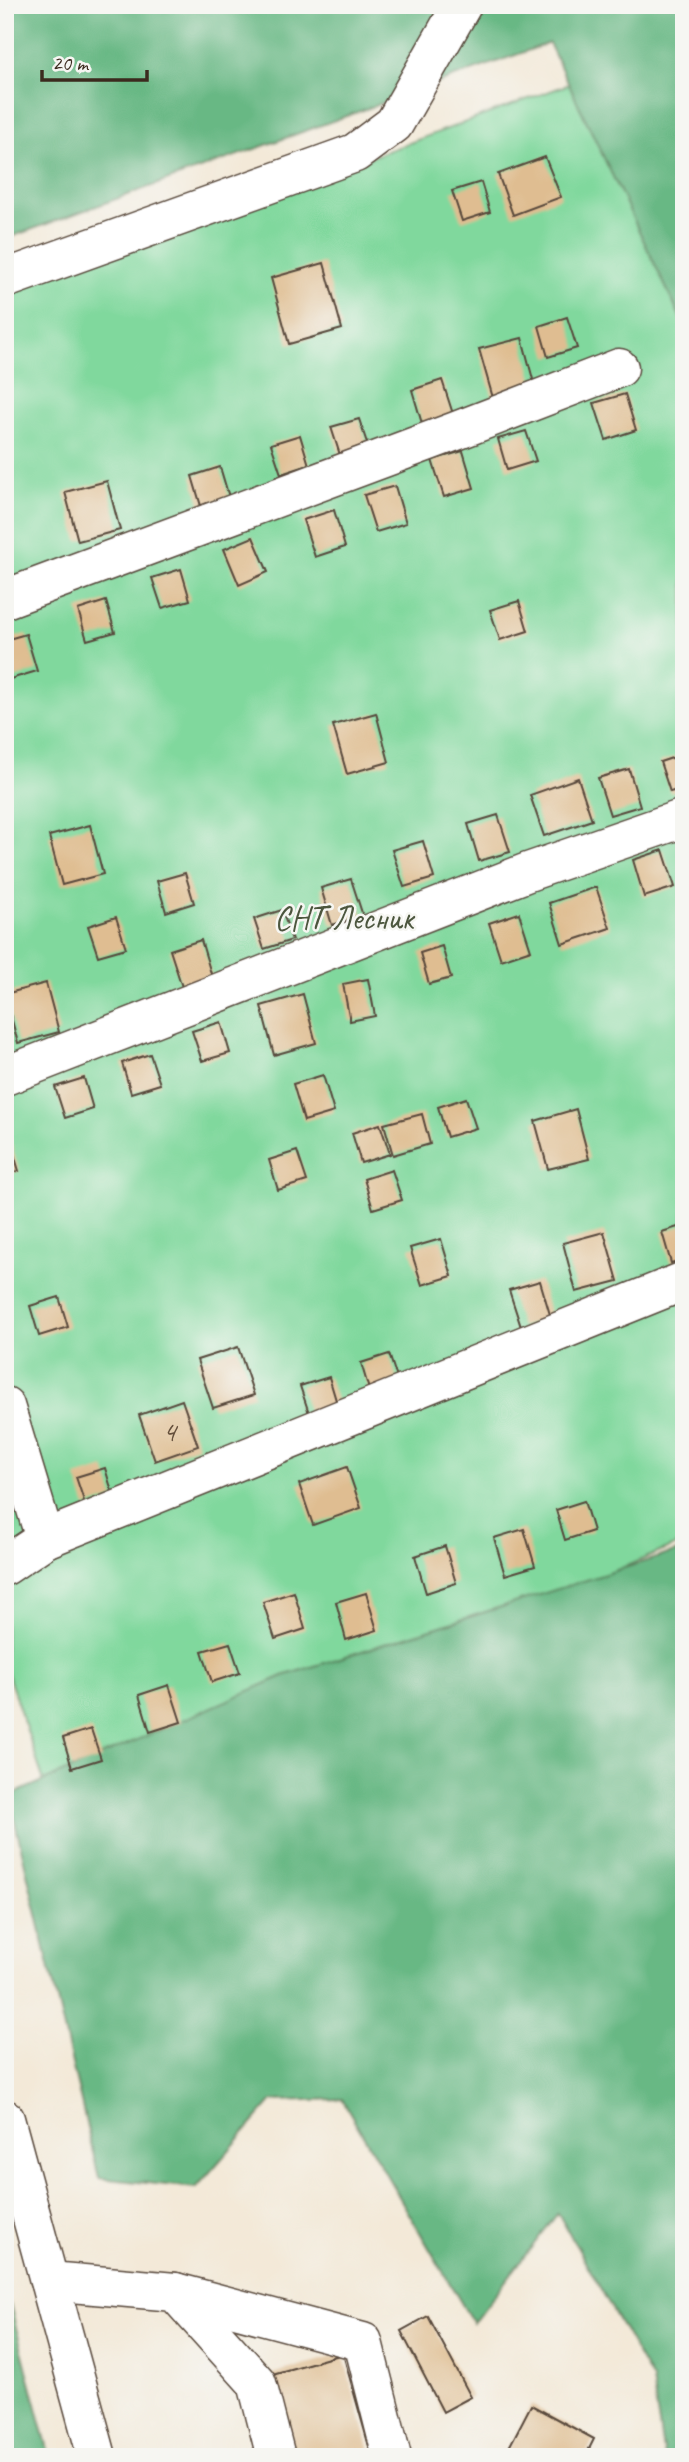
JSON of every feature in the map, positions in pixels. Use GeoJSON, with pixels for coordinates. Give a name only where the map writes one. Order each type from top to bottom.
{"type":"FeatureCollection","features":[{"type":"Feature","properties":{"kind":"street"},"geometry":{"type":"LineString","coordinates":[[5,279],[355,153],[394,124],[462,5]]}},
{"type":"Feature","properties":{"kind":"street"},"geometry":{"type":"LineString","coordinates":[[5,599],[619,368]]}},
{"type":"Feature","properties":{"kind":"street"},"geometry":{"type":"LineString","coordinates":[[5,1076],[528,872],[684,818]]}},
{"type":"Feature","properties":{"kind":"street"},"geometry":{"type":"LineString","coordinates":[[5,1566],[45,1539],[684,1281]]}},
{"type":"Feature","properties":{"kind":"street"},"geometry":{"type":"LineString","coordinates":[[5,1406],[45,1539]]}},
{"type":"Feature","properties":{"kind":"street"},"geometry":{"type":"LineString","coordinates":[[5,2119],[97,2457]]}},
{"type":"Feature","properties":{"kind":"street"},"geometry":{"type":"LineString","coordinates":[[49,2281],[175,2292],[363,2342],[392,2457]]}},
{"type":"Feature","properties":{"kind":"street"},"geometry":{"type":"LineString","coordinates":[[175,2292],[257,2383],[276,2457]]}},
{"type":"Feature","properties":{"kind":"green space"},"geometry":{"type":"Polygon","coordinates":[[[5,5],[684,5],[684,325],[549,43],[5,239],[5,5]]]}},
{"type":"Feature","properties":{"kind":"green space","name":"СНТ Лесник"},"geometry":{"type":"Polygon","coordinates":[[[626,63],[684,248],[684,1542],[52,1805],[5,1666],[5,292],[626,63]]]}},
{"type":"Feature","properties":{"kind":"green space"},"geometry":{"type":"Polygon","coordinates":[[[684,1549],[684,2457],[664,2457],[652,2380],[558,2213],[473,2323],[342,2099],[272,2101],[196,2188],[99,2178],[9,1796],[283,1676],[684,1549]]]}},
{"type":"Feature","properties":{"kind":"green space"},"geometry":{"type":"Polygon","coordinates":[[[5,2286],[50,2457],[5,2457],[5,2286]]]}},
{"type":"Feature","properties":{"kind":"building"},"geometry":{"type":"Polygon","coordinates":[[[545,157],[561,197],[513,215],[498,174],[545,157]]]}},
{"type":"Feature","properties":{"kind":"building"},"geometry":{"type":"Polygon","coordinates":[[[481,182],[490,212],[462,221],[452,191],[481,182]]]}},
{"type":"Feature","properties":{"kind":"building"},"geometry":{"type":"Polygon","coordinates":[[[324,263],[342,329],[289,344],[271,278],[324,263]]]}},
{"type":"Feature","properties":{"kind":"building"},"geometry":{"type":"Polygon","coordinates":[[[567,317],[577,348],[548,357],[539,326],[567,317]]]}},
{"type":"Feature","properties":{"kind":"building"},"geometry":{"type":"Polygon","coordinates":[[[522,338],[535,387],[493,398],[479,349],[522,338]]]}},
{"type":"Feature","properties":{"kind":"building"},"geometry":{"type":"Polygon","coordinates":[[[442,380],[454,417],[423,427],[412,390],[442,380]]]}},
{"type":"Feature","properties":{"kind":"building"},"geometry":{"type":"Polygon","coordinates":[[[625,394],[636,430],[606,440],[594,403],[625,394]]]}},
{"type":"Feature","properties":{"kind":"building"},"geometry":{"type":"Polygon","coordinates":[[[359,419],[369,449],[341,458],[331,427],[359,419]]]}},
{"type":"Feature","properties":{"kind":"building"},"geometry":{"type":"Polygon","coordinates":[[[526,431],[536,461],[507,470],[498,439],[526,431]]]}},
{"type":"Feature","properties":{"kind":"building"},"geometry":{"type":"Polygon","coordinates":[[[300,435],[309,465],[281,474],[271,444],[300,435]]]}},
{"type":"Feature","properties":{"kind":"building"},"geometry":{"type":"Polygon","coordinates":[[[463,451],[474,488],[444,497],[432,460],[463,451]]]}},
{"type":"Feature","properties":{"kind":"building"},"geometry":{"type":"Polygon","coordinates":[[[220,467],[229,497],[201,506],[192,476],[220,467]]]}},
{"type":"Feature","properties":{"kind":"building"},"geometry":{"type":"Polygon","coordinates":[[[107,481],[120,530],[78,541],[65,492],[107,481]]]}},
{"type":"Feature","properties":{"kind":"building"},"geometry":{"type":"Polygon","coordinates":[[[395,486],[406,523],[376,532],[364,495],[395,486]]]}},
{"type":"Feature","properties":{"kind":"building"},"geometry":{"type":"Polygon","coordinates":[[[334,510],[345,547],[315,557],[303,520],[334,510]]]}},
{"type":"Feature","properties":{"kind":"building"},"geometry":{"type":"Polygon","coordinates":[[[253,537],[268,572],[239,585],[224,549],[253,537]]]}},
{"type":"Feature","properties":{"kind":"building"},"geometry":{"type":"Polygon","coordinates":[[[181,569],[190,600],[162,608],[152,578],[181,569]]]}},
{"type":"Feature","properties":{"kind":"building"},"geometry":{"type":"Polygon","coordinates":[[[106,601],[115,632],[87,640],[78,610],[106,601]]]}},
{"type":"Feature","properties":{"kind":"building"},"geometry":{"type":"Polygon","coordinates":[[[519,601],[528,631],[500,640],[490,610],[519,601]]]}},
{"type":"Feature","properties":{"kind":"building"},"geometry":{"type":"Polygon","coordinates":[[[26,634],[37,671],[7,680],[5,640],[26,634]]]}},
{"type":"Feature","properties":{"kind":"building"},"geometry":{"type":"Polygon","coordinates":[[[376,713],[389,762],[347,774],[333,725],[376,713]]]}},
{"type":"Feature","properties":{"kind":"building"},"geometry":{"type":"Polygon","coordinates":[[[684,754],[684,788],[670,792],[660,762],[684,754]]]}},
{"type":"Feature","properties":{"kind":"building"},"geometry":{"type":"Polygon","coordinates":[[[629,769],[640,806],[610,815],[598,778],[629,769]]]}},
{"type":"Feature","properties":{"kind":"building"},"geometry":{"type":"Polygon","coordinates":[[[578,778],[592,820],[544,836],[530,795],[578,778]]]}},
{"type":"Feature","properties":{"kind":"building"},"geometry":{"type":"Polygon","coordinates":[[[498,815],[510,852],[479,861],[468,824],[498,815]]]}},
{"type":"Feature","properties":{"kind":"building"},"geometry":{"type":"Polygon","coordinates":[[[90,825],[103,874],[62,885],[49,836],[90,825]]]}},
{"type":"Feature","properties":{"kind":"building"},"geometry":{"type":"Polygon","coordinates":[[[423,841],[434,878],[404,887],[392,850],[423,841]]]}},
{"type":"Feature","properties":{"kind":"building"},"geometry":{"type":"Polygon","coordinates":[[[663,850],[675,887],[644,897],[633,860],[663,850]]]}},
{"type":"Feature","properties":{"kind":"building"},"geometry":{"type":"Polygon","coordinates":[[[185,873],[194,903],[166,912],[157,881],[185,873]]]}},
{"type":"Feature","properties":{"kind":"building"},"geometry":{"type":"Polygon","coordinates":[[[351,879],[363,916],[332,925],[321,888],[351,879]]]}},
{"type":"Feature","properties":{"kind":"building"},"geometry":{"type":"Polygon","coordinates":[[[596,887],[610,928],[562,944],[549,903],[596,887]]]}},
{"type":"Feature","properties":{"kind":"building"},"geometry":{"type":"Polygon","coordinates":[[[282,910],[292,940],[264,949],[254,919],[282,910]]]}},
{"type":"Feature","properties":{"kind":"building"},"geometry":{"type":"Polygon","coordinates":[[[519,913],[531,950],[501,960],[489,923],[519,913]]]}},
{"type":"Feature","properties":{"kind":"building"},"geometry":{"type":"Polygon","coordinates":[[[116,917],[126,948],[98,956],[88,926],[116,917]]]}},
{"type":"Feature","properties":{"kind":"building"},"geometry":{"type":"Polygon","coordinates":[[[201,940],[212,977],[182,987],[170,950],[201,940]]]}},
{"type":"Feature","properties":{"kind":"building"},"geometry":{"type":"Polygon","coordinates":[[[442,946],[451,978],[429,984],[420,953],[442,946]]]}},
{"type":"Feature","properties":{"kind":"building"},"geometry":{"type":"Polygon","coordinates":[[[368,979],[375,1016],[350,1021],[343,984],[368,979]]]}},
{"type":"Feature","properties":{"kind":"building"},"geometry":{"type":"Polygon","coordinates":[[[46,983],[59,1032],[18,1043],[5,994],[46,983]]]}},
{"type":"Feature","properties":{"kind":"building"},"geometry":{"type":"Polygon","coordinates":[[[303,994],[316,1043],[274,1055],[261,1006],[303,994]]]}},
{"type":"Feature","properties":{"kind":"building"},"geometry":{"type":"Polygon","coordinates":[[[221,1022],[230,1053],[202,1061],[192,1031],[221,1022]]]}},
{"type":"Feature","properties":{"kind":"building"},"geometry":{"type":"Polygon","coordinates":[[[150,1054],[160,1084],[131,1093],[122,1063],[150,1054]]]}},
{"type":"Feature","properties":{"kind":"building"},"geometry":{"type":"Polygon","coordinates":[[[323,1075],[334,1112],[304,1121],[293,1084],[323,1075]]]}},
{"type":"Feature","properties":{"kind":"building"},"geometry":{"type":"Polygon","coordinates":[[[84,1078],[93,1109],[65,1118],[55,1087],[84,1078]]]}},
{"type":"Feature","properties":{"kind":"building"},"geometry":{"type":"Polygon","coordinates":[[[466,1098],[476,1128],[447,1137],[438,1107],[466,1098]]]}},
{"type":"Feature","properties":{"kind":"building"},"geometry":{"type":"Polygon","coordinates":[[[576,1109],[589,1159],[548,1169],[535,1121],[576,1109]]]}},
{"type":"Feature","properties":{"kind":"building"},"geometry":{"type":"Polygon","coordinates":[[[422,1114],[430,1144],[393,1155],[384,1124],[422,1114]]]}},
{"type":"Feature","properties":{"kind":"building"},"geometry":{"type":"Polygon","coordinates":[[[5,1124],[19,1171],[5,1174],[5,1124]]]}},
{"type":"Feature","properties":{"kind":"building"},"geometry":{"type":"Polygon","coordinates":[[[380,1124],[390,1154],[361,1163],[352,1133],[380,1124]]]}},
{"type":"Feature","properties":{"kind":"building"},"geometry":{"type":"Polygon","coordinates":[[[297,1151],[307,1181],[278,1190],[269,1160],[297,1151]]]}},
{"type":"Feature","properties":{"kind":"building"},"geometry":{"type":"Polygon","coordinates":[[[392,1170],[402,1200],[373,1209],[364,1179],[392,1170]]]}},
{"type":"Feature","properties":{"kind":"building"},"geometry":{"type":"Polygon","coordinates":[[[684,1225],[684,1259],[671,1263],[662,1232],[684,1225]]]}},
{"type":"Feature","properties":{"kind":"building"},"geometry":{"type":"Polygon","coordinates":[[[604,1232],[618,1281],[576,1292],[563,1243],[604,1232]]]}},
{"type":"Feature","properties":{"kind":"building"},"geometry":{"type":"Polygon","coordinates":[[[441,1239],[452,1276],[422,1285],[410,1248],[441,1239]]]}},
{"type":"Feature","properties":{"kind":"building"},"geometry":{"type":"Polygon","coordinates":[[[540,1281],[551,1318],[521,1327],[509,1290],[540,1281]]]}},
{"type":"Feature","properties":{"kind":"building"},"geometry":{"type":"Polygon","coordinates":[[[59,1297],[68,1327],[39,1336],[30,1306],[59,1297]]]}},
{"type":"Feature","properties":{"kind":"building"},"geometry":{"type":"Polygon","coordinates":[[[238,1347],[254,1395],[213,1408],[197,1360],[238,1347]]]}},
{"type":"Feature","properties":{"kind":"building"},"geometry":{"type":"Polygon","coordinates":[[[389,1354],[399,1384],[370,1393],[361,1363],[389,1354]]]}},
{"type":"Feature","properties":{"kind":"building"},"geometry":{"type":"Polygon","coordinates":[[[329,1377],[338,1407],[310,1416],[300,1386],[329,1377]]]}},
{"type":"Feature","properties":{"kind":"building"},"geometry":{"type":"Polygon","coordinates":[[[182,1400],[198,1446],[155,1461],[139,1415],[182,1400]]]}},
{"type":"Feature","properties":{"kind":"building"},"geometry":{"type":"Polygon","coordinates":[[[347,1467],[361,1508],[313,1525],[299,1484],[347,1467]]]}},
{"type":"Feature","properties":{"kind":"building"},"geometry":{"type":"Polygon","coordinates":[[[105,1468],[114,1498],[86,1507],[76,1477],[105,1468]]]}},
{"type":"Feature","properties":{"kind":"building"},"geometry":{"type":"Polygon","coordinates":[[[20,1472],[29,1502],[5,1509],[5,1476],[20,1472]]]}},
{"type":"Feature","properties":{"kind":"building"},"geometry":{"type":"Polygon","coordinates":[[[584,1501],[593,1531],[565,1540],[556,1510],[584,1501]]]}},
{"type":"Feature","properties":{"kind":"building"},"geometry":{"type":"Polygon","coordinates":[[[524,1529],[535,1566],[505,1575],[494,1538],[524,1529]]]}},
{"type":"Feature","properties":{"kind":"building"},"geometry":{"type":"Polygon","coordinates":[[[445,1546],[456,1583],[426,1593],[415,1556],[445,1546]]]}},
{"type":"Feature","properties":{"kind":"building"},"geometry":{"type":"Polygon","coordinates":[[[294,1592],[305,1629],[275,1639],[263,1602],[294,1592]]]}},
{"type":"Feature","properties":{"kind":"building"},"geometry":{"type":"Polygon","coordinates":[[[366,1593],[377,1630],[346,1640],[336,1602],[366,1593]]]}},
{"type":"Feature","properties":{"kind":"building"},"geometry":{"type":"Polygon","coordinates":[[[230,1643],[240,1673],[212,1682],[202,1651],[230,1643]]]}},
{"type":"Feature","properties":{"kind":"building"},"geometry":{"type":"Polygon","coordinates":[[[169,1685],[181,1722],[150,1732],[139,1695],[169,1685]]]}},
{"type":"Feature","properties":{"kind":"building"},"geometry":{"type":"Polygon","coordinates":[[[91,1729],[101,1759],[72,1768],[63,1738],[91,1729]]]}},
{"type":"Feature","properties":{"kind":"building"},"geometry":{"type":"Polygon","coordinates":[[[428,2316],[471,2397],[443,2412],[401,2331],[428,2316]]]}},
{"type":"Feature","properties":{"kind":"building"},"geometry":{"type":"Polygon","coordinates":[[[343,2354],[372,2457],[292,2457],[269,2375],[343,2354]]]}},
{"type":"Feature","properties":{"kind":"building"},"geometry":{"type":"Polygon","coordinates":[[[531,2405],[594,2439],[585,2457],[504,2457],[531,2405]]]}}]}
